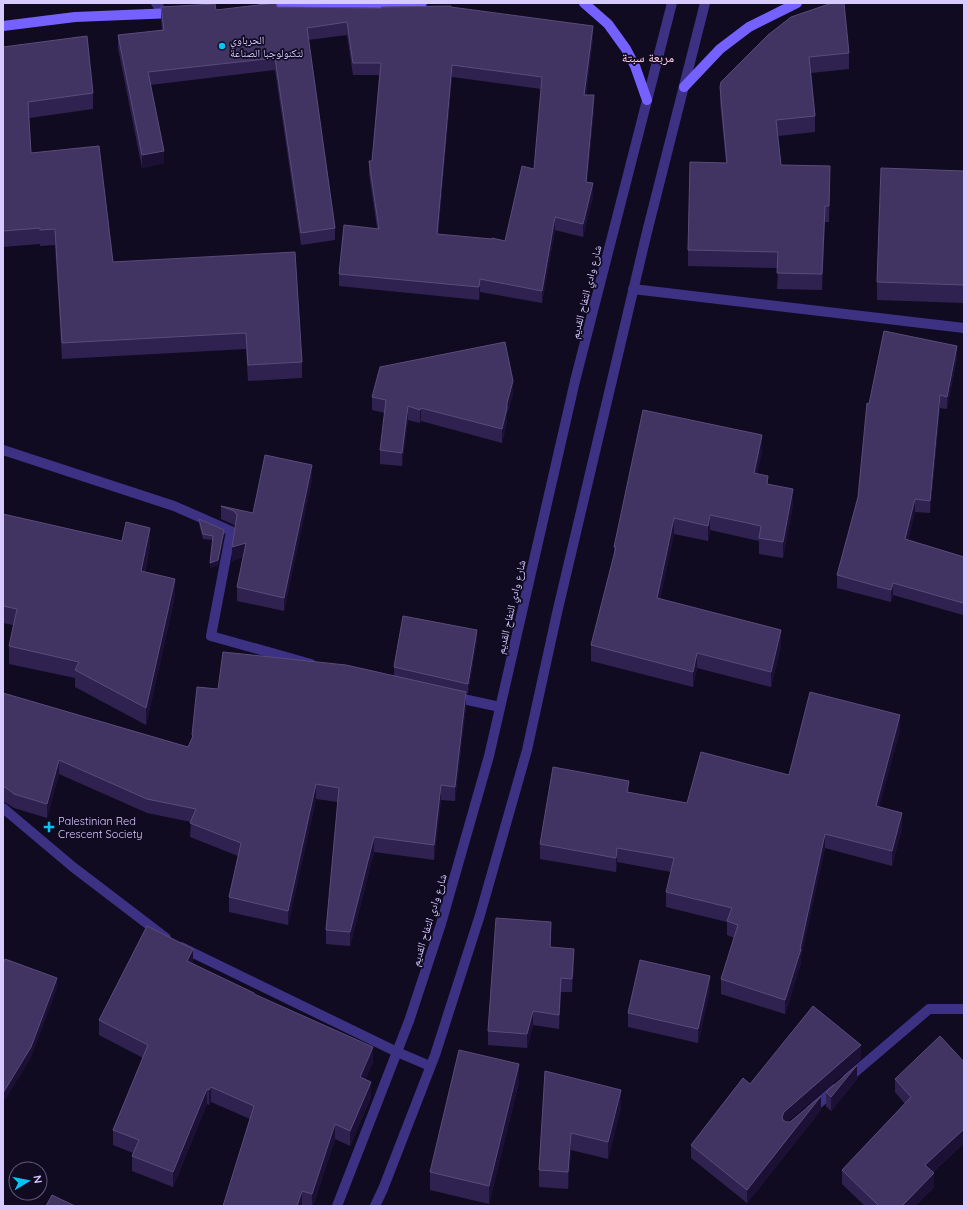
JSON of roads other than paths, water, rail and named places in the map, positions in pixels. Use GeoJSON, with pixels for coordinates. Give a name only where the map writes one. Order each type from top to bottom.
{"type":"FeatureCollection","features":[{"type":"Feature","properties":{"kind":"main road"},"geometry":{"type":"LineString","coordinates":[[254,8],[422,3]]}},
{"type":"Feature","properties":{"kind":"main road"},"geometry":{"type":"LineString","coordinates":[[584,3],[608,24],[626,49],[635,66],[647,100]]}},
{"type":"Feature","properties":{"kind":"main road"},"geometry":{"type":"LineString","coordinates":[[684,87],[720,49],[749,27],[797,3]]}},
{"type":"Feature","properties":{"kind":"main road"},"geometry":{"type":"LineString","coordinates":[[3,26],[75,17],[186,12]]}},
{"type":"Feature","properties":{"kind":"street"},"geometry":{"type":"LineString","coordinates":[[156,3],[163,13]]}},
{"type":"Feature","properties":{"kind":"street","name":"شارع وادي التفاح القديم"},"geometry":{"type":"LineString","coordinates":[[337,1206],[409,1021],[441,924],[489,756],[575,381],[672,3]]}},
{"type":"Feature","properties":{"kind":"street"},"geometry":{"type":"LineString","coordinates":[[374,1206],[383,1189],[430,1066],[480,916],[527,750],[557,613],[633,289],[705,3]]}},
{"type":"Feature","properties":{"kind":"street"},"geometry":{"type":"LineString","coordinates":[[633,289],[964,328]]}},
{"type":"Feature","properties":{"kind":"street"},"geometry":{"type":"LineString","coordinates":[[3,450],[174,506],[231,531],[212,636],[324,667]]}},
{"type":"Feature","properties":{"kind":"street"},"geometry":{"type":"LineString","coordinates":[[446,695],[500,707]]}},
{"type":"Feature","properties":{"kind":"street"},"geometry":{"type":"LineString","coordinates":[[3,808],[73,867],[172,943],[397,1052],[430,1066]]}},
{"type":"Feature","properties":{"kind":"street"},"geometry":{"type":"LineString","coordinates":[[806,1115],[928,1009],[964,1009]]}},
{"type":"Feature","properties":{"kind":"place","name":"الحرباوي لتكنولوجبا الصناعة"},"geometry":{"type":"Point","coordinates":[222,46]}},
{"type":"Feature","properties":{"kind":"place","name":"Palestinian Red Crescent Society"},"geometry":{"type":"Point","coordinates":[49,827]}},
{"type":"Feature","properties":{"kind":"district","name":"مربعة سبتة"},"geometry":{"type":"Point","coordinates":[648,57]}}]}
